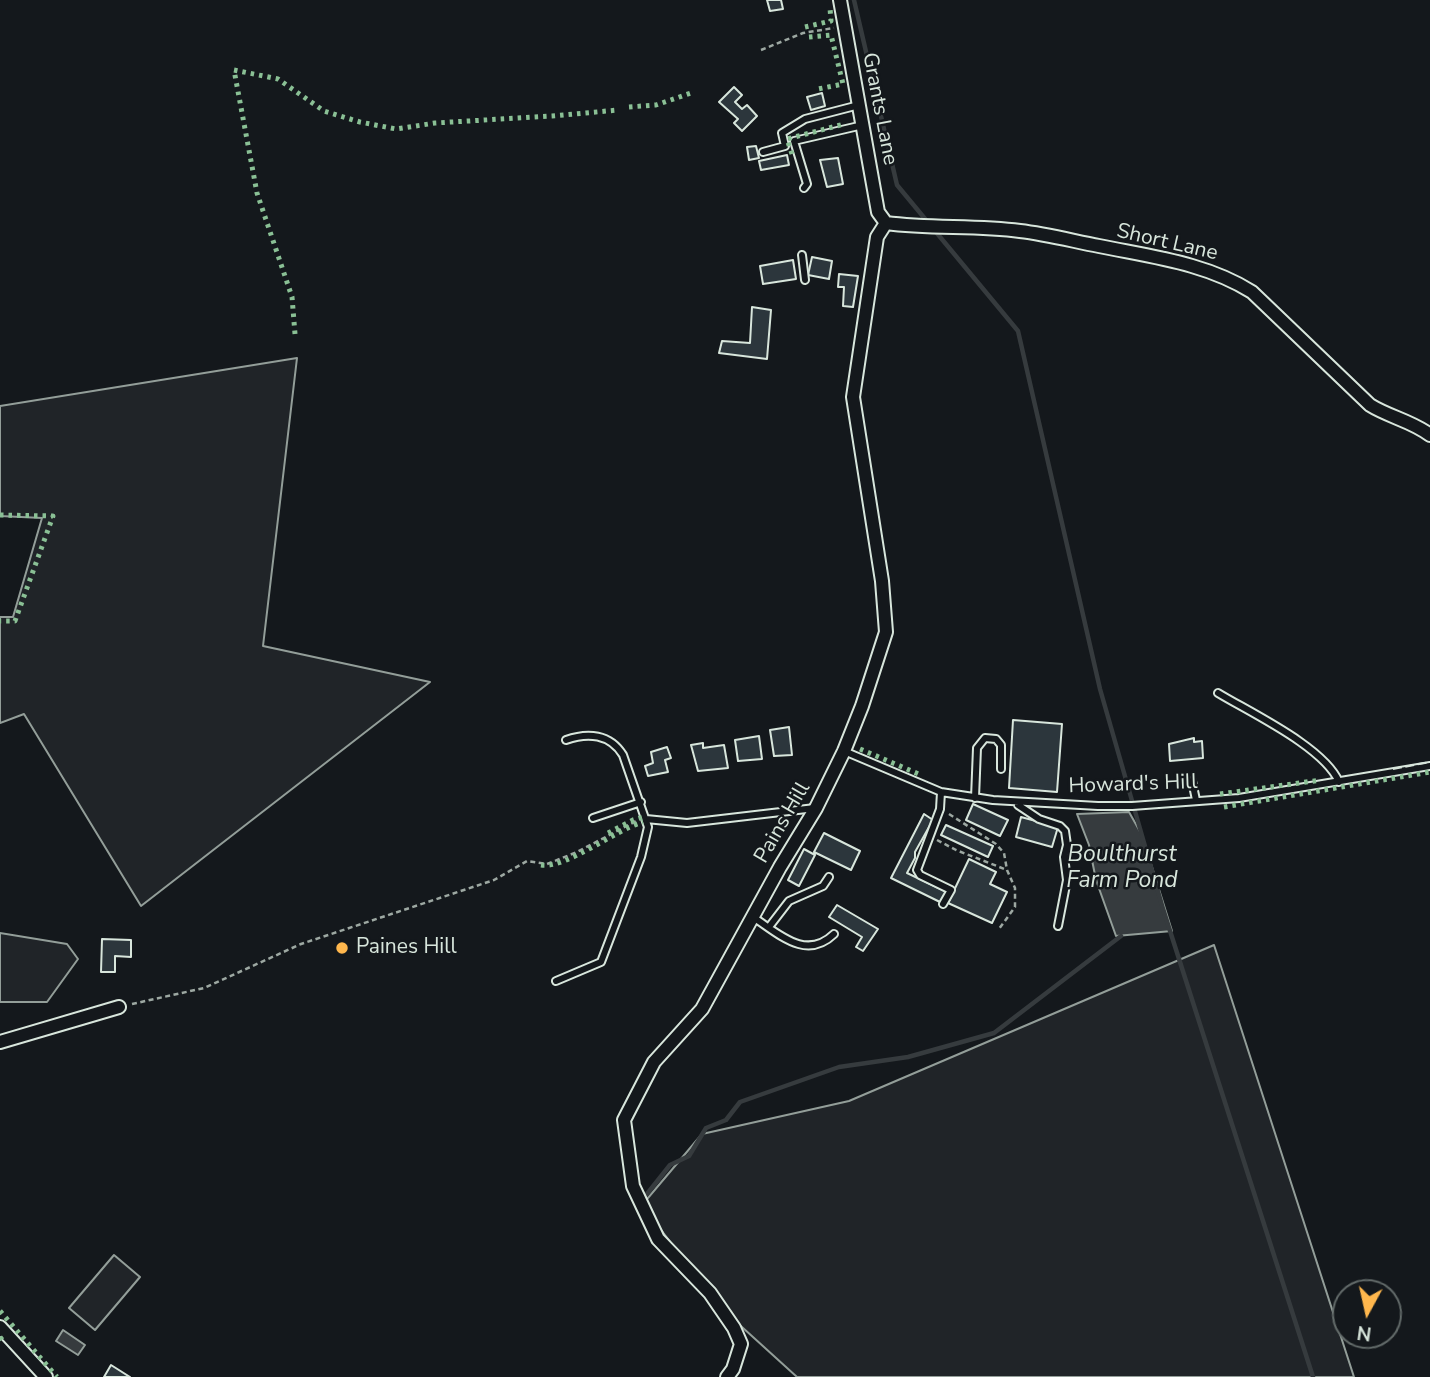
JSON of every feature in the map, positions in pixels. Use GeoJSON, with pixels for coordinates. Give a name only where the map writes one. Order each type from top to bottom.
{"type":"FeatureCollection","features":[{"type":"Feature","properties":{"kind":"street","name":"Grants Lane"},"geometry":{"type":"LineString","coordinates":[[840,0],[878,212],[886,223]]}},
{"type":"Feature","properties":{"kind":"street","name":"Short Lane"},"geometry":{"type":"LineString","coordinates":[[886,223],[914,227],[1021,231],[1167,260],[1230,278],[1252,292],[1370,405],[1429,433]]}},
{"type":"Feature","properties":{"kind":"street","name":"Pains Hill"},"geometry":{"type":"LineString","coordinates":[[727,1377],[733,1369],[741,1344],[734,1328],[710,1293],[658,1239],[633,1186],[624,1120],[653,1062],[702,1009],[816,808],[862,706],[886,632],[882,581],[853,397],[877,237],[886,223]]}},
{"type":"Feature","properties":{"kind":"street"},"geometry":{"type":"LineString","coordinates":[[0,1042],[119,1007]]}},
{"type":"Feature","properties":{"kind":"street"},"geometry":{"type":"LineString","coordinates":[[0,1327],[46,1377]]}},
{"type":"Feature","properties":{"kind":"lane"},"geometry":{"type":"LineString","coordinates":[[763,152],[785,146],[782,133],[805,119],[859,106]]}},
{"type":"Feature","properties":{"kind":"lane"},"geometry":{"type":"LineString","coordinates":[[804,188],[807,184],[794,141],[863,125]]}},
{"type":"Feature","properties":{"kind":"lane"},"geometry":{"type":"LineString","coordinates":[[803,255],[805,280]]}},
{"type":"Feature","properties":{"kind":"lane"},"geometry":{"type":"LineString","coordinates":[[1218,693],[1301,743],[1323,760],[1336,774],[1339,782]]}},
{"type":"Feature","properties":{"kind":"lane"},"geometry":{"type":"LineString","coordinates":[[556,981],[601,962],[641,857],[648,827],[641,802],[617,745],[603,737],[566,740]]}},
{"type":"Feature","properties":{"kind":"lane"},"geometry":{"type":"LineString","coordinates":[[975,798],[977,748],[985,738],[996,738],[1001,745],[1001,769]]}},
{"type":"Feature","properties":{"kind":"lane","name":"Howard's Hill"},"geometry":{"type":"LineString","coordinates":[[844,751],[941,792],[1012,802],[1132,806],[1239,798],[1430,766]]}},
{"type":"Feature","properties":{"kind":"lane"},"geometry":{"type":"LineString","coordinates":[[1192,781],[1196,800]]}},
{"type":"Feature","properties":{"kind":"lane"},"geometry":{"type":"LineString","coordinates":[[941,792],[940,809],[917,870],[920,875],[951,890],[943,905]]}},
{"type":"Feature","properties":{"kind":"lane"},"geometry":{"type":"LineString","coordinates":[[593,818],[641,802]]}},
{"type":"Feature","properties":{"kind":"lane"},"geometry":{"type":"LineString","coordinates":[[1012,802],[1038,819],[1065,831],[1067,880],[1058,926]]}},
{"type":"Feature","properties":{"kind":"lane"},"geometry":{"type":"LineString","coordinates":[[646,819],[687,823],[816,808]]}},
{"type":"Feature","properties":{"kind":"lane"},"geometry":{"type":"LineString","coordinates":[[769,927],[789,901],[823,886],[830,877]]}},
{"type":"Feature","properties":{"kind":"lane"},"geometry":{"type":"LineString","coordinates":[[753,917],[788,940],[805,947],[820,944],[834,934]]}},
{"type":"Feature","properties":{"kind":"path"},"geometry":{"type":"LineString","coordinates":[[761,50],[803,33],[844,26]]}},
{"type":"Feature","properties":{"kind":"path"},"geometry":{"type":"LineString","coordinates":[[940,809],[996,844],[1004,853],[1007,870],[1015,888],[1015,907],[999,929]]}},
{"type":"Feature","properties":{"kind":"path"},"geometry":{"type":"LineString","coordinates":[[119,1007],[204,988],[301,944],[494,880],[527,861],[547,864],[577,852],[634,821],[646,819]]}},
{"type":"Feature","properties":{"kind":"path"},"geometry":{"type":"LineString","coordinates":[[931,836],[1007,870]]}},
{"type":"Feature","properties":{"kind":"shaded area"},"geometry":{"type":"Polygon","coordinates":[[[297,358],[263,646],[430,682],[141,906],[24,714],[0,723],[0,617],[13,617],[42,518],[0,516],[0,406],[297,358]]]}},
{"type":"Feature","properties":{"kind":"shaded area"},"geometry":{"type":"Polygon","coordinates":[[[0,933],[67,944],[78,959],[47,1002],[0,1002],[0,933]]]}},
{"type":"Feature","properties":{"kind":"shaded area"},"geometry":{"type":"Polygon","coordinates":[[[1214,945],[1332,1309],[1332,1349],[1345,1349],[1354,1377],[797,1377],[721,1308],[642,1205],[702,1134],[849,1101],[1214,945]]]}},
{"type":"Feature","properties":{"kind":"shaded area"},"geometry":{"type":"Polygon","coordinates":[[[114,1255],[140,1277],[95,1330],[69,1308],[114,1255]]]}},
{"type":"Feature","properties":{"kind":"water","name":"Boulthurst Farm Pond"},"geometry":{"type":"Polygon","coordinates":[[[1129,812],[1142,835],[1172,931],[1116,936],[1077,814],[1129,812]]]}},
{"type":"Feature","properties":{"kind":"water"},"geometry":{"type":"Polygon","coordinates":[[[63,1330],[85,1345],[78,1355],[56,1341],[63,1330]]]}},
{"type":"Feature","properties":{"kind":"building"},"geometry":{"type":"Polygon","coordinates":[[[767,0],[781,0],[783,9],[770,11],[767,0]]]}},
{"type":"Feature","properties":{"kind":"building"},"geometry":{"type":"Polygon","coordinates":[[[734,87],[742,95],[735,102],[742,109],[747,105],[757,116],[742,131],[734,123],[738,119],[719,102],[734,87]]]}},
{"type":"Feature","properties":{"kind":"building"},"geometry":{"type":"Polygon","coordinates":[[[822,93],[825,106],[811,110],[807,97],[822,93]]]}},
{"type":"Feature","properties":{"kind":"building"},"geometry":{"type":"Polygon","coordinates":[[[756,146],[759,158],[749,160],[747,147],[756,146]]]}},
{"type":"Feature","properties":{"kind":"building"},"geometry":{"type":"Polygon","coordinates":[[[787,155],[789,165],[761,170],[759,161],[787,155]]]}},
{"type":"Feature","properties":{"kind":"building"},"geometry":{"type":"Polygon","coordinates":[[[838,158],[843,184],[827,187],[820,160],[838,158]]]}},
{"type":"Feature","properties":{"kind":"building"},"geometry":{"type":"Polygon","coordinates":[[[812,257],[832,261],[829,279],[808,275],[812,257]]]}},
{"type":"Feature","properties":{"kind":"building"},"geometry":{"type":"Polygon","coordinates":[[[793,260],[796,279],[763,284],[760,266],[793,260]]]}},
{"type":"Feature","properties":{"kind":"building"},"geometry":{"type":"Polygon","coordinates":[[[839,274],[858,276],[853,307],[843,306],[844,287],[838,287],[839,274]]]}},
{"type":"Feature","properties":{"kind":"building"},"geometry":{"type":"Polygon","coordinates":[[[752,307],[771,310],[767,359],[719,353],[722,341],[750,343],[752,307]]]}},
{"type":"Feature","properties":{"kind":"building"},"geometry":{"type":"Polygon","coordinates":[[[1013,720],[1062,724],[1057,792],[1009,788],[1013,720]]]}},
{"type":"Feature","properties":{"kind":"building"},"geometry":{"type":"Polygon","coordinates":[[[789,727],[792,755],[774,756],[770,730],[789,727]]]}},
{"type":"Feature","properties":{"kind":"building"},"geometry":{"type":"Polygon","coordinates":[[[759,736],[762,759],[738,761],[735,740],[759,736]]]}},
{"type":"Feature","properties":{"kind":"building"},"geometry":{"type":"Polygon","coordinates":[[[1194,738],[1194,742],[1202,741],[1203,758],[1170,761],[1169,744],[1194,738]]]}},
{"type":"Feature","properties":{"kind":"building"},"geometry":{"type":"Polygon","coordinates":[[[703,743],[703,748],[724,745],[728,768],[698,771],[691,745],[703,743]]]}},
{"type":"Feature","properties":{"kind":"building"},"geometry":{"type":"Polygon","coordinates":[[[667,747],[671,758],[665,760],[668,772],[648,776],[645,766],[653,763],[651,752],[667,747]]]}},
{"type":"Feature","properties":{"kind":"building"},"geometry":{"type":"Polygon","coordinates":[[[973,804],[1008,820],[1000,836],[966,820],[973,804]]]}},
{"type":"Feature","properties":{"kind":"building"},"geometry":{"type":"Polygon","coordinates":[[[924,814],[933,820],[907,873],[947,892],[942,903],[891,878],[924,814]]]}},
{"type":"Feature","properties":{"kind":"building"},"geometry":{"type":"Polygon","coordinates":[[[1021,817],[1058,827],[1052,847],[1016,837],[1021,817]]]}},
{"type":"Feature","properties":{"kind":"building"},"geometry":{"type":"Polygon","coordinates":[[[946,825],[993,846],[988,857],[941,835],[946,825]]]}},
{"type":"Feature","properties":{"kind":"building"},"geometry":{"type":"Polygon","coordinates":[[[824,833],[860,851],[851,870],[814,852],[824,833]]]}},
{"type":"Feature","properties":{"kind":"building"},"geometry":{"type":"Polygon","coordinates":[[[804,849],[815,855],[799,886],[788,880],[804,849]]]}},
{"type":"Feature","properties":{"kind":"building"},"geometry":{"type":"Polygon","coordinates":[[[969,859],[996,872],[990,884],[1007,892],[992,923],[948,903],[969,859]]]}},
{"type":"Feature","properties":{"kind":"building"},"geometry":{"type":"Polygon","coordinates":[[[837,905],[878,929],[863,951],[856,947],[862,937],[829,917],[837,905]]]}},
{"type":"Feature","properties":{"kind":"building"},"geometry":{"type":"Polygon","coordinates":[[[102,939],[131,940],[131,957],[115,956],[115,972],[101,972],[102,939]]]}},
{"type":"Feature","properties":{"kind":"building"},"geometry":{"type":"Polygon","coordinates":[[[111,1365],[130,1377],[104,1377],[111,1365]]]}},
{"type":"Feature","properties":{"kind":"waterway"},"geometry":{"type":"LineString","coordinates":[[854,0],[897,185],[1018,331],[1100,689],[1163,909],[1313,1377]]}},
{"type":"Feature","properties":{"kind":"waterway"},"geometry":{"type":"LineString","coordinates":[[643,1199],[670,1165],[689,1156],[706,1128],[726,1120],[740,1102],[839,1067],[908,1057],[994,1033],[1121,936]]}},
{"type":"Feature","properties":{"kind":"hedge"},"geometry":{"type":"LineString","coordinates":[[805,27],[831,21],[830,8]]}},
{"type":"Feature","properties":{"kind":"hedge"},"geometry":{"type":"LineString","coordinates":[[809,37],[831,35],[843,84],[818,89]]}},
{"type":"Feature","properties":{"kind":"hedge"},"geometry":{"type":"LineString","coordinates":[[295,334],[292,297],[257,193],[234,70],[278,79],[324,111],[396,129],[435,123],[618,110]]}},
{"type":"Feature","properties":{"kind":"hedge"},"geometry":{"type":"LineString","coordinates":[[629,107],[656,105],[691,93]]}},
{"type":"Feature","properties":{"kind":"hedge"},"geometry":{"type":"LineString","coordinates":[[792,154],[787,139],[844,124]]}},
{"type":"Feature","properties":{"kind":"hedge"},"geometry":{"type":"LineString","coordinates":[[0,515],[53,516],[15,621],[0,621]]}},
{"type":"Feature","properties":{"kind":"hedge"},"geometry":{"type":"LineString","coordinates":[[860,749],[921,775]]}},
{"type":"Feature","properties":{"kind":"hedge"},"geometry":{"type":"LineString","coordinates":[[1224,807],[1430,772]]}},
{"type":"Feature","properties":{"kind":"hedge"},"geometry":{"type":"LineString","coordinates":[[1220,794],[1321,780]]}},
{"type":"Feature","properties":{"kind":"hedge"},"geometry":{"type":"LineString","coordinates":[[608,833],[643,817]]}},
{"type":"Feature","properties":{"kind":"hedge"},"geometry":{"type":"LineString","coordinates":[[541,865],[564,861],[643,822]]}},
{"type":"Feature","properties":{"kind":"hedge"},"geometry":{"type":"LineString","coordinates":[[0,1311],[57,1377]]}},
{"type":"Feature","properties":{"kind":"hedge"},"geometry":{"type":"LineString","coordinates":[[0,1337],[4,1342]]}},
{"type":"Feature","properties":{"kind":"fence"},"geometry":{"type":"LineString","coordinates":[[1393,769],[1430,762]]}},
{"type":"Feature","properties":{"kind":"place","name":"Paines Hill"},"geometry":{"type":"Point","coordinates":[342,948]}}]}
